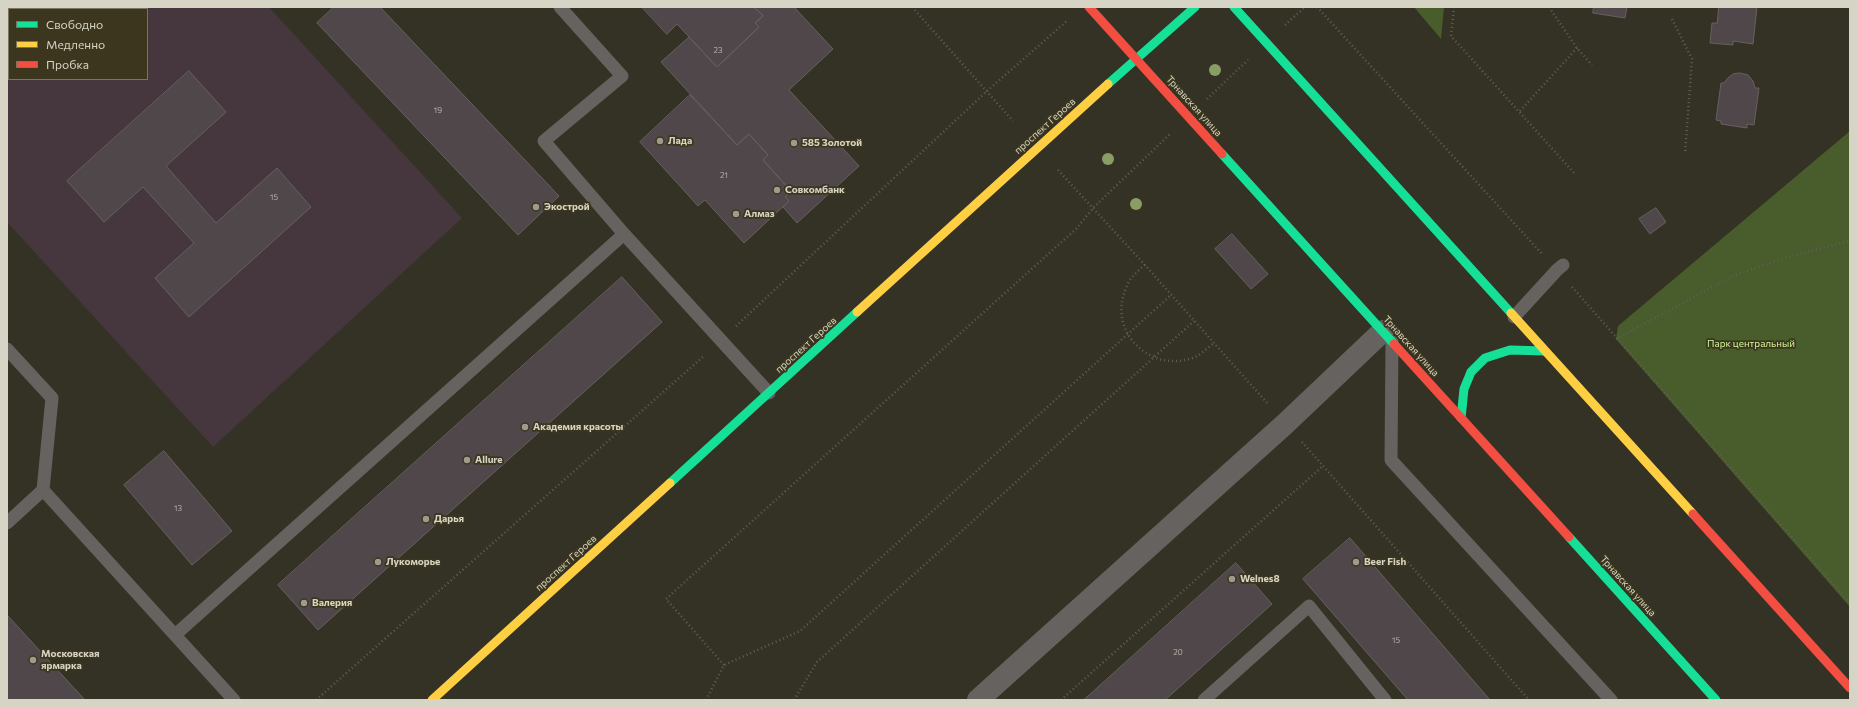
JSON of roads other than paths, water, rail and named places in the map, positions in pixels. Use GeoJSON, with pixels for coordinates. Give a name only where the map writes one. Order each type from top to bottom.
{"type":"FeatureCollection","features":[{"type":"Feature","properties":{"kind":"main road","name":"Трнавская улица"},"geometry":{"type":"LineString","coordinates":[[1089,7],[1716,700]]}},
{"type":"Feature","properties":{"kind":"main road","name":"проспект Героев"},"geometry":{"type":"LineString","coordinates":[[432,700],[1136,58],[1195,7]]}},
{"type":"Feature","properties":{"kind":"main road"},"geometry":{"type":"LineString","coordinates":[[1234,7],[1850,688]]}},
{"type":"Feature","properties":{"kind":"main road"},"geometry":{"type":"LineString","coordinates":[[1462,418],[1464,389],[1472,372],[1485,358],[1510,350],[1544,350]]}},
{"type":"Feature","properties":{"kind":"street"},"geometry":{"type":"LineString","coordinates":[[978,700],[1285,424],[1388,337]]}},
{"type":"Feature","properties":{"kind":"lane"},"geometry":{"type":"LineString","coordinates":[[560,7],[622,76],[544,141],[624,234],[769,393]]}},
{"type":"Feature","properties":{"kind":"lane"},"geometry":{"type":"LineString","coordinates":[[175,635],[624,234]]}},
{"type":"Feature","properties":{"kind":"lane"},"geometry":{"type":"LineString","coordinates":[[1514,317],[1560,267]]}},
{"type":"Feature","properties":{"kind":"lane"},"geometry":{"type":"LineString","coordinates":[[1388,337],[1391,460],[1611,700]]}},
{"type":"Feature","properties":{"kind":"lane"},"geometry":{"type":"LineString","coordinates":[[7,349],[52,398],[43,490],[7,523]]}},
{"type":"Feature","properties":{"kind":"lane"},"geometry":{"type":"LineString","coordinates":[[43,490],[234,700]]}},
{"type":"Feature","properties":{"kind":"lane"},"geometry":{"type":"LineString","coordinates":[[1204,700],[1309,606],[1385,700]]}},
{"type":"Feature","properties":{"kind":"place","name":"Лада"},"geometry":{"type":"Point","coordinates":[660,141]}},
{"type":"Feature","properties":{"kind":"place","name":"585 Золотой"},"geometry":{"type":"Point","coordinates":[794,143]}},
{"type":"Feature","properties":{"kind":"place","name":"Совкомбанк"},"geometry":{"type":"Point","coordinates":[777,190]}},
{"type":"Feature","properties":{"kind":"place","name":"Экострой"},"geometry":{"type":"Point","coordinates":[536,207]}},
{"type":"Feature","properties":{"kind":"place","name":"Алмаз"},"geometry":{"type":"Point","coordinates":[736,214]}},
{"type":"Feature","properties":{"kind":"place","name":"Академия красоты"},"geometry":{"type":"Point","coordinates":[525,427]}},
{"type":"Feature","properties":{"kind":"place","name":"Allure"},"geometry":{"type":"Point","coordinates":[467,460]}},
{"type":"Feature","properties":{"kind":"place","name":"Дарья"},"geometry":{"type":"Point","coordinates":[426,519]}},
{"type":"Feature","properties":{"kind":"place","name":"Лукоморье"},"geometry":{"type":"Point","coordinates":[378,562]}},
{"type":"Feature","properties":{"kind":"place","name":"Beer Fish"},"geometry":{"type":"Point","coordinates":[1356,562]}},
{"type":"Feature","properties":{"kind":"place","name":"Welnes8"},"geometry":{"type":"Point","coordinates":[1232,579]}},
{"type":"Feature","properties":{"kind":"place","name":"Валерия"},"geometry":{"type":"Point","coordinates":[304,603]}},
{"type":"Feature","properties":{"kind":"place","name":"Московская ярмарка"},"geometry":{"type":"Point","coordinates":[33,660]}},
{"type":"Feature","properties":{"kind":"park label","name":"Парк центральный"},"geometry":{"type":"Point","coordinates":[1751,344]}}]}
